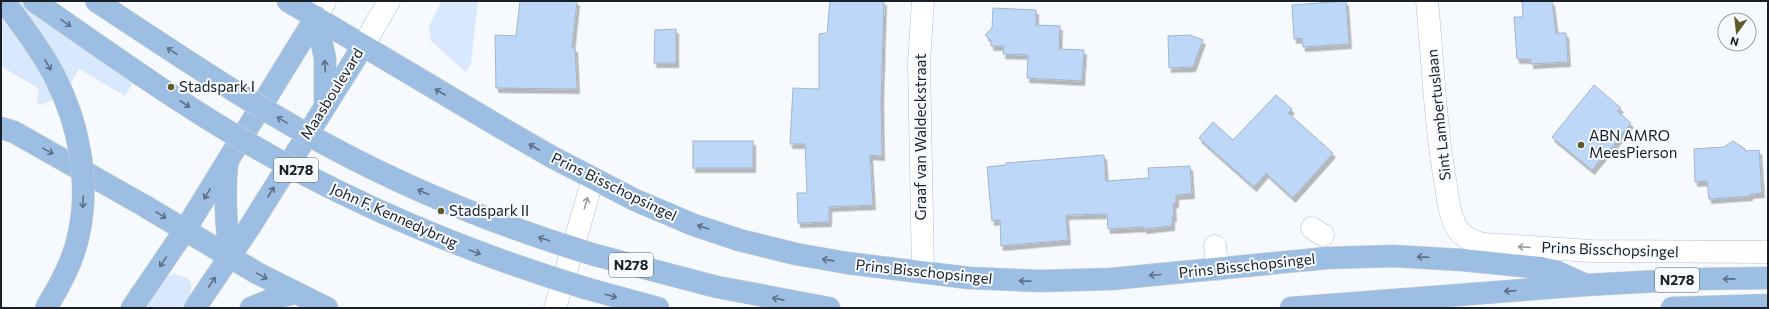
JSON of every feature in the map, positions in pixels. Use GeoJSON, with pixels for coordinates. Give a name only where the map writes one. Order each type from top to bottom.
{"type":"FeatureCollection","features":[{"type":"Feature","properties":{"kind":"main road"},"geometry":{"type":"LineString","coordinates":[[3,1],[29,36],[56,78],[68,108],[80,147],[83,202],[79,235],[67,272],[46,308]]}},
{"type":"Feature","properties":{"kind":"main road","name":"John F. Kennedybrug"},"geometry":{"type":"LineString","coordinates":[[34,1],[198,113],[301,172],[380,212],[460,246],[544,276],[658,308]]}},
{"type":"Feature","properties":{"kind":"main road","name":"N278"},"geometry":{"type":"LineString","coordinates":[[96,1],[201,71],[328,146],[417,190],[541,238],[594,255],[717,287],[828,308]]}},
{"type":"Feature","properties":{"kind":"main road","name":"Prins Bisschopsingel"},"geometry":{"type":"LineString","coordinates":[[288,1],[321,9],[363,46],[500,127],[593,179],[648,206],[700,227],[767,248],[822,259],[969,278],[1040,281],[1111,279],[1327,258],[1399,256],[1462,260],[1541,268],[1557,272],[1586,285]]}},
{"type":"Feature","properties":{"kind":"main road"},"geometry":{"type":"LineString","coordinates":[[321,9],[325,58],[325,104]]}},
{"type":"Feature","properties":{"kind":"main road"},"geometry":{"type":"LineString","coordinates":[[132,308],[185,230],[321,9]]}},
{"type":"Feature","properties":{"kind":"main road","name":"Maasboulevard"},"geometry":{"type":"LineString","coordinates":[[196,308],[363,46]]}},
{"type":"Feature","properties":{"kind":"main road"},"geometry":{"type":"LineString","coordinates":[[1,128],[14,132],[257,273],[327,308]]}},
{"type":"Feature","properties":{"kind":"main road"},"geometry":{"type":"LineString","coordinates":[[227,161],[225,208],[230,256]]}},
{"type":"Feature","properties":{"kind":"main road","name":"Prins Bisschopsingel"},"geometry":{"type":"LineString","coordinates":[[1291,308],[1586,285],[1696,279],[1768,278]]}},
{"type":"Feature","properties":{"kind":"main road"},"geometry":{"type":"LineString","coordinates":[[251,308],[278,297],[295,293]]}},
{"type":"Feature","properties":{"kind":"main road","name":"N278"},"geometry":{"type":"LineString","coordinates":[[1672,308],[1768,305]]}},
{"type":"Feature","properties":{"kind":"street","name":"Maasboulevard"},"geometry":{"type":"LineString","coordinates":[[363,46],[389,1]]}},
{"type":"Feature","properties":{"kind":"street","name":"Graaf van Waldeckstraat"},"geometry":{"type":"LineString","coordinates":[[923,1],[919,63],[923,272]]}},
{"type":"Feature","properties":{"kind":"street","name":"Sint Lambertuslaan"},"geometry":{"type":"LineString","coordinates":[[1427,1],[1441,156],[1449,205],[1457,228]]}},
{"type":"Feature","properties":{"kind":"street"},"geometry":{"type":"LineString","coordinates":[[555,308],[593,179]]}},
{"type":"Feature","properties":{"kind":"street","name":"Prins Bisschopsingel"},"geometry":{"type":"LineString","coordinates":[[1457,228],[1462,235],[1468,239],[1484,244],[1591,252],[1768,252]]}},
{"type":"Feature","properties":{"kind":"street"},"geometry":{"type":"LineString","coordinates":[[1215,246],[1217,269]]}},
{"type":"Feature","properties":{"kind":"shaded area"},"geometry":{"type":"Polygon","coordinates":[[[1,1],[37,1],[143,65],[125,96],[79,69],[64,95],[40,105],[37,104],[39,89],[1,66],[1,1]]]}},
{"type":"Feature","properties":{"kind":"shaded area"},"geometry":{"type":"Polygon","coordinates":[[[442,1],[478,1],[471,64],[466,72],[431,41],[429,26],[442,1]]]}},
{"type":"Feature","properties":{"kind":"shaded area"},"geometry":{"type":"Polygon","coordinates":[[[173,274],[182,276],[191,282],[191,291],[182,308],[145,308],[162,279],[173,274]]]}},
{"type":"Feature","properties":{"kind":"building"},"geometry":{"type":"Polygon","coordinates":[[[520,1],[577,1],[572,48],[575,48],[577,89],[496,88],[495,35],[516,36],[520,1]]]}},
{"type":"Feature","properties":{"kind":"building"},"geometry":{"type":"Polygon","coordinates":[[[830,1],[884,1],[881,100],[882,156],[870,155],[873,205],[829,207],[829,222],[798,223],[797,193],[807,193],[805,144],[790,144],[793,88],[819,89],[819,34],[827,33],[830,1]]]}},
{"type":"Feature","properties":{"kind":"building"},"geometry":{"type":"Polygon","coordinates":[[[1346,1],[1349,44],[1303,47],[1302,38],[1294,39],[1292,5],[1346,1]]]}},
{"type":"Feature","properties":{"kind":"building"},"geometry":{"type":"Polygon","coordinates":[[[1522,1],[1552,1],[1556,33],[1566,33],[1568,62],[1531,64],[1531,59],[1517,59],[1514,17],[1523,17],[1522,1]]]}},
{"type":"Feature","properties":{"kind":"building"},"geometry":{"type":"Polygon","coordinates":[[[993,8],[1036,10],[1036,25],[1060,26],[1059,49],[1084,50],[1082,81],[1027,78],[1028,55],[1003,54],[1004,46],[991,46],[991,40],[985,35],[992,28],[993,8]]]}},
{"type":"Feature","properties":{"kind":"building"},"geometry":{"type":"Polygon","coordinates":[[[676,29],[676,63],[654,63],[655,30],[676,29]]]}},
{"type":"Feature","properties":{"kind":"building"},"geometry":{"type":"Polygon","coordinates":[[[1190,35],[1203,40],[1193,67],[1169,68],[1168,36],[1190,35]]]}},
{"type":"Feature","properties":{"kind":"building"},"geometry":{"type":"Polygon","coordinates":[[[1594,85],[1621,108],[1617,111],[1631,123],[1611,149],[1610,148],[1592,170],[1552,137],[1594,85]]]}},
{"type":"Feature","properties":{"kind":"building"},"geometry":{"type":"Polygon","coordinates":[[[1276,95],[1292,109],[1288,113],[1333,153],[1293,198],[1266,173],[1254,187],[1199,138],[1213,122],[1233,140],[1276,95]]]}},
{"type":"Feature","properties":{"kind":"building"},"geometry":{"type":"Polygon","coordinates":[[[693,141],[753,141],[753,168],[693,168],[693,141]]]}},
{"type":"Feature","properties":{"kind":"building"},"geometry":{"type":"Polygon","coordinates":[[[1733,141],[1745,149],[1745,151],[1759,150],[1762,193],[1750,194],[1750,196],[1709,199],[1707,181],[1695,182],[1694,149],[1724,147],[1733,141]]]}},
{"type":"Feature","properties":{"kind":"building"},"geometry":{"type":"Polygon","coordinates":[[[1104,155],[1106,181],[1149,178],[1148,168],[1190,166],[1192,194],[1176,195],[1176,203],[1173,204],[1174,217],[1172,217],[1172,226],[1144,229],[1144,227],[1108,229],[1107,214],[1066,215],[1068,240],[1001,246],[1000,220],[992,221],[987,167],[1006,165],[1006,163],[1104,155]]]}},
{"type":"Feature","properties":{"kind":"place","name":"Stadspark I"},"geometry":{"type":"Point","coordinates":[171,87]}},
{"type":"Feature","properties":{"kind":"place","name":"ABN AMRO MeesPierson"},"geometry":{"type":"Point","coordinates":[1581,145]}},
{"type":"Feature","properties":{"kind":"place","name":"Stadspark II"},"geometry":{"type":"Point","coordinates":[441,211]}}]}
